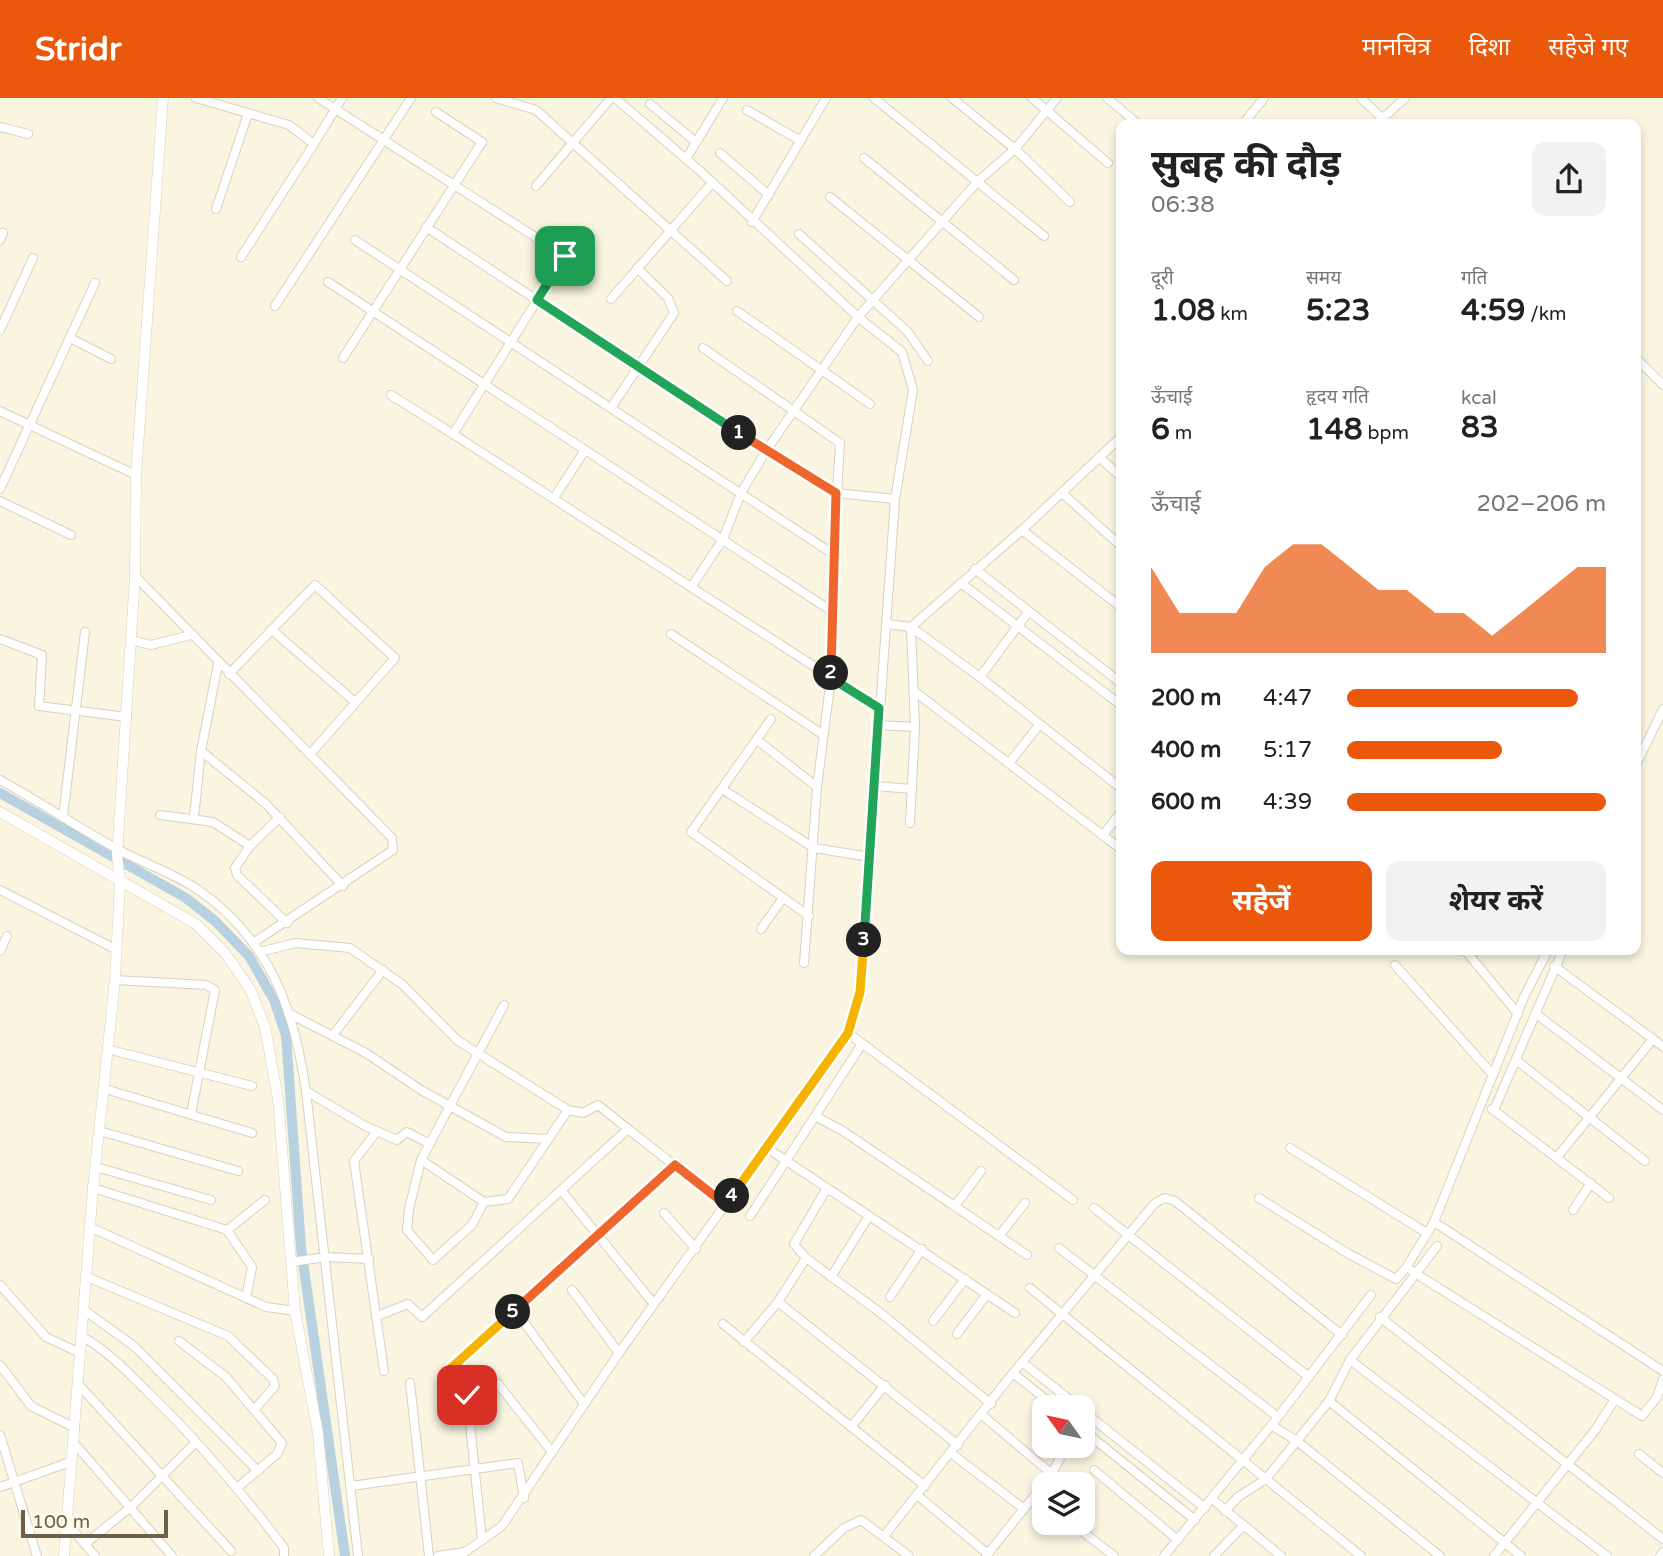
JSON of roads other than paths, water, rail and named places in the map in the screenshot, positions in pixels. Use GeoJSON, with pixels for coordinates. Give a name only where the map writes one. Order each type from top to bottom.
{"type":"FeatureCollection","features":[{"type":"Feature","properties":{"kind":"street"},"geometry":{"type":"LineString","coordinates":[[64,1556],[92,1228],[93,1188],[115,980],[118,852],[135,641],[136,475],[163,98]]}},
{"type":"Feature","properties":{"kind":"street"},"geometry":{"type":"LineString","coordinates":[[196,98],[289,125],[314,144]]}},
{"type":"Feature","properties":{"kind":"street"},"geometry":{"type":"LineString","coordinates":[[318,98],[565,256],[453,434]]}},
{"type":"Feature","properties":{"kind":"street"},"geometry":{"type":"LineString","coordinates":[[241,257],[342,98]]}},
{"type":"Feature","properties":{"kind":"street"},"geometry":{"type":"LineString","coordinates":[[275,306],[411,98]]}},
{"type":"Feature","properties":{"kind":"street"},"geometry":{"type":"LineString","coordinates":[[496,98],[536,110],[727,281]]}},
{"type":"Feature","properties":{"kind":"street"},"geometry":{"type":"LineString","coordinates":[[536,186],[613,98],[691,151]]}},
{"type":"Feature","properties":{"kind":"street"},"geometry":{"type":"LineString","coordinates":[[691,151],[723,98]]}},
{"type":"Feature","properties":{"kind":"street"},"geometry":{"type":"LineString","coordinates":[[753,220],[825,98]]}},
{"type":"Feature","properties":{"kind":"street"},"geometry":{"type":"LineString","coordinates":[[874,98],[1044,236]]}},
{"type":"Feature","properties":{"kind":"street"},"geometry":{"type":"LineString","coordinates":[[952,98],[1015,149],[1070,202]]}},
{"type":"Feature","properties":{"kind":"street"},"geometry":{"type":"LineString","coordinates":[[1032,98],[1108,163]]}},
{"type":"Feature","properties":{"kind":"street"},"geometry":{"type":"LineString","coordinates":[[692,586],[723,539],[741,493],[766,451],[866,308],[978,181],[1015,149],[1057,98]]}},
{"type":"Feature","properties":{"kind":"street"},"geometry":{"type":"LineString","coordinates":[[1107,98],[1132,119]]}},
{"type":"Feature","properties":{"kind":"street"},"geometry":{"type":"LineString","coordinates":[[1247,119],[1264,98]]}},
{"type":"Feature","properties":{"kind":"street"},"geometry":{"type":"LineString","coordinates":[[1361,98],[1383,119]]}},
{"type":"Feature","properties":{"kind":"street"},"geometry":{"type":"LineString","coordinates":[[1387,119],[1405,98]]}},
{"type":"Feature","properties":{"kind":"street"},"geometry":{"type":"LineString","coordinates":[[649,104],[691,151],[712,183],[753,220],[866,308],[907,331],[928,361]]}},
{"type":"Feature","properties":{"kind":"street"},"geometry":{"type":"LineString","coordinates":[[747,110],[801,141]]}},
{"type":"Feature","properties":{"kind":"street"},"geometry":{"type":"LineString","coordinates":[[343,358],[482,142],[436,112]]}},
{"type":"Feature","properties":{"kind":"street"},"geometry":{"type":"LineString","coordinates":[[216,209],[248,114]]}},
{"type":"Feature","properties":{"kind":"street"},"geometry":{"type":"LineString","coordinates":[[0,127],[28,134]]}},
{"type":"Feature","properties":{"kind":"street"},"geometry":{"type":"LineString","coordinates":[[720,153],[769,195]]}},
{"type":"Feature","properties":{"kind":"street"},"geometry":{"type":"LineString","coordinates":[[864,158],[1014,280]]}},
{"type":"Feature","properties":{"kind":"street"},"geometry":{"type":"LineString","coordinates":[[611,299],[712,183]]}},
{"type":"Feature","properties":{"kind":"street"},"geometry":{"type":"LineString","coordinates":[[830,197],[979,317]]}},
{"type":"Feature","properties":{"kind":"street"},"geometry":{"type":"LineString","coordinates":[[426,227],[766,451],[836,493],[895,499]]}},
{"type":"Feature","properties":{"kind":"street"},"geometry":{"type":"LineString","coordinates":[[799,234],[902,352],[913,390],[895,499],[898,626],[914,691],[910,823]]}},
{"type":"Feature","properties":{"kind":"street"},"geometry":{"type":"LineString","coordinates":[[355,240],[833,554]]}},
{"type":"Feature","properties":{"kind":"street"},"geometry":{"type":"LineString","coordinates":[[0,330],[33,258]]}},
{"type":"Feature","properties":{"kind":"street"},"geometry":{"type":"LineString","coordinates":[[611,408],[674,313],[668,298],[637,268]]}},
{"type":"Feature","properties":{"kind":"street"},"geometry":{"type":"LineString","coordinates":[[328,282],[830,610]]}},
{"type":"Feature","properties":{"kind":"street"},"geometry":{"type":"LineString","coordinates":[[0,489],[32,425],[95,283]]}},
{"type":"Feature","properties":{"kind":"street"},"geometry":{"type":"LineString","coordinates":[[737,310],[870,404]]}},
{"type":"Feature","properties":{"kind":"street"},"geometry":{"type":"LineString","coordinates":[[71,338],[111,359]]}},
{"type":"Feature","properties":{"kind":"street"},"geometry":{"type":"LineString","coordinates":[[703,348],[840,443],[830,610],[831,678],[822,734],[804,963]]}},
{"type":"Feature","properties":{"kind":"street"},"geometry":{"type":"LineString","coordinates":[[1641,363],[1663,385]]}},
{"type":"Feature","properties":{"kind":"street"},"geometry":{"type":"LineString","coordinates":[[391,394],[879,708],[887,726],[883,787],[870,857],[855,1039],[817,1116],[726,1205],[619,1353],[524,1498],[502,1526],[465,1552],[438,1556]]}},
{"type":"Feature","properties":{"kind":"street"},"geometry":{"type":"LineString","coordinates":[[0,411],[136,475]]}},
{"type":"Feature","properties":{"kind":"street"},"geometry":{"type":"LineString","coordinates":[[879,708],[898,626],[961,583],[1116,441]]}},
{"type":"Feature","properties":{"kind":"street"},"geometry":{"type":"LineString","coordinates":[[554,498],[585,450]]}},
{"type":"Feature","properties":{"kind":"street"},"geometry":{"type":"LineString","coordinates":[[1099,457],[1116,473]]}},
{"type":"Feature","properties":{"kind":"street"},"geometry":{"type":"LineString","coordinates":[[1062,493],[1116,542]]}},
{"type":"Feature","properties":{"kind":"street"},"geometry":{"type":"LineString","coordinates":[[0,501],[71,535]]}},
{"type":"Feature","properties":{"kind":"street"},"geometry":{"type":"LineString","coordinates":[[1022,530],[1116,603]]}},
{"type":"Feature","properties":{"kind":"street"},"geometry":{"type":"LineString","coordinates":[[975,569],[1116,679]]}},
{"type":"Feature","properties":{"kind":"street"},"geometry":{"type":"LineString","coordinates":[[135,576],[218,664],[310,753],[392,838],[393,850],[343,886],[254,943]]}},
{"type":"Feature","properties":{"kind":"street"},"geometry":{"type":"LineString","coordinates":[[961,583],[1116,701]]}},
{"type":"Feature","properties":{"kind":"street"},"geometry":{"type":"LineString","coordinates":[[229,674],[315,585],[395,658],[310,753]]}},
{"type":"Feature","properties":{"kind":"street"},"geometry":{"type":"LineString","coordinates":[[979,677],[1029,611]]}},
{"type":"Feature","properties":{"kind":"street"},"geometry":{"type":"LineString","coordinates":[[898,626],[979,677],[1116,784]]}},
{"type":"Feature","properties":{"kind":"street"},"geometry":{"type":"LineString","coordinates":[[272,629],[355,702]]}},
{"type":"Feature","properties":{"kind":"street"},"geometry":{"type":"LineString","coordinates":[[64,817],[85,632]]}},
{"type":"Feature","properties":{"kind":"street"},"geometry":{"type":"LineString","coordinates":[[671,634],[822,734]]}},
{"type":"Feature","properties":{"kind":"street"},"geometry":{"type":"LineString","coordinates":[[135,641],[151,645],[191,635]]}},
{"type":"Feature","properties":{"kind":"street"},"geometry":{"type":"LineString","coordinates":[[0,639],[42,654],[39,706],[127,717]]}},
{"type":"Feature","properties":{"kind":"street"},"geometry":{"type":"LineString","coordinates":[[194,817],[201,751],[218,664]]}},
{"type":"Feature","properties":{"kind":"street"},"geometry":{"type":"LineString","coordinates":[[914,691],[1116,845]]}},
{"type":"Feature","properties":{"kind":"street"},"geometry":{"type":"LineString","coordinates":[[1641,755],[1663,709]]}},
{"type":"Feature","properties":{"kind":"street"},"geometry":{"type":"LineString","coordinates":[[771,719],[691,832],[809,916]]}},
{"type":"Feature","properties":{"kind":"street"},"geometry":{"type":"LineString","coordinates":[[1010,762],[1040,725]]}},
{"type":"Feature","properties":{"kind":"street"},"geometry":{"type":"LineString","coordinates":[[887,726],[915,727]]}},
{"type":"Feature","properties":{"kind":"street"},"geometry":{"type":"LineString","coordinates":[[757,740],[817,787]]}},
{"type":"Feature","properties":{"kind":"street"},"geometry":{"type":"LineString","coordinates":[[201,751],[280,817],[343,886]]}},
{"type":"Feature","properties":{"kind":"street"},"geometry":{"type":"LineString","coordinates":[[0,780],[118,852],[198,890],[244,927],[278,982],[301,1054],[358,1556]]}},
{"type":"Feature","properties":{"kind":"street"},"geometry":{"type":"LineString","coordinates":[[883,787],[912,789]]}},
{"type":"Feature","properties":{"kind":"street"},"geometry":{"type":"LineString","coordinates":[[722,789],[814,848],[870,857]]}},
{"type":"Feature","properties":{"kind":"street"},"geometry":{"type":"LineString","coordinates":[[0,812],[119,877],[195,924],[225,953],[250,989],[265,1027],[278,1099],[295,1261],[295,1311],[318,1433],[329,1556]]}},
{"type":"Feature","properties":{"kind":"street"},"geometry":{"type":"LineString","coordinates":[[160,816],[194,817],[221,825],[250,846]]}},
{"type":"Feature","properties":{"kind":"street"},"geometry":{"type":"LineString","coordinates":[[280,817],[250,846],[235,868],[237,875],[287,923]]}},
{"type":"Feature","properties":{"kind":"street"},"geometry":{"type":"LineString","coordinates":[[1103,835],[1116,819]]}},
{"type":"Feature","properties":{"kind":"street"},"geometry":{"type":"LineString","coordinates":[[0,890],[117,950]]}},
{"type":"Feature","properties":{"kind":"street"},"geometry":{"type":"LineString","coordinates":[[761,929],[783,898]]}},
{"type":"Feature","properties":{"kind":"street"},"geometry":{"type":"LineString","coordinates":[[0,951],[7,936]]}},
{"type":"Feature","properties":{"kind":"street"},"geometry":{"type":"LineString","coordinates":[[259,952],[296,943],[350,948],[426,1005],[457,1040],[568,1110],[583,1113],[598,1105],[726,1205]]}},
{"type":"Feature","properties":{"kind":"street"},"geometry":{"type":"LineString","coordinates":[[1469,955],[1518,1014]]}},
{"type":"Feature","properties":{"kind":"street"},"geometry":{"type":"LineString","coordinates":[[1259,1198],[1347,1253],[1396,1279],[1406,1268],[1425,1232],[1434,1222],[1543,955]]}},
{"type":"Feature","properties":{"kind":"street"},"geometry":{"type":"LineString","coordinates":[[1494,1110],[1560,955]]}},
{"type":"Feature","properties":{"kind":"street"},"geometry":{"type":"LineString","coordinates":[[1395,965],[1493,1075]]}},
{"type":"Feature","properties":{"kind":"street"},"geometry":{"type":"LineString","coordinates":[[1555,966],[1663,1047]]}},
{"type":"Feature","properties":{"kind":"street"},"geometry":{"type":"LineString","coordinates":[[333,1035],[383,971]]}},
{"type":"Feature","properties":{"kind":"street"},"geometry":{"type":"LineString","coordinates":[[115,980],[212,987],[215,995],[191,1115]]}},
{"type":"Feature","properties":{"kind":"street"},"geometry":{"type":"LineString","coordinates":[[484,1202],[472,1225],[433,1260],[407,1230],[409,1209],[421,1160],[505,1005]]}},
{"type":"Feature","properties":{"kind":"street"},"geometry":{"type":"LineString","coordinates":[[288,1013],[333,1035],[450,1107],[506,1137],[548,1139]]}},
{"type":"Feature","properties":{"kind":"street"},"geometry":{"type":"LineString","coordinates":[[1535,1013],[1663,1110]]}},
{"type":"Feature","properties":{"kind":"street"},"geometry":{"type":"LineString","coordinates":[[750,1216],[776,1154],[855,1039]]}},
{"type":"Feature","properties":{"kind":"street"},"geometry":{"type":"LineString","coordinates":[[855,1039],[1073,1200]]}},
{"type":"Feature","properties":{"kind":"street"},"geometry":{"type":"LineString","coordinates":[[1558,1156],[1653,1039]]}},
{"type":"Feature","properties":{"kind":"street"},"geometry":{"type":"LineString","coordinates":[[107,1049],[251,1086]]}},
{"type":"Feature","properties":{"kind":"street"},"geometry":{"type":"LineString","coordinates":[[1516,1060],[1645,1161]]}},
{"type":"Feature","properties":{"kind":"street"},"geometry":{"type":"LineString","coordinates":[[105,1089],[252,1132]]}},
{"type":"Feature","properties":{"kind":"street"},"geometry":{"type":"LineString","coordinates":[[306,1091],[397,1140],[407,1132],[430,1144]]}},
{"type":"Feature","properties":{"kind":"street"},"geometry":{"type":"LineString","coordinates":[[1484,1103],[1558,1156],[1609,1198]]}},
{"type":"Feature","properties":{"kind":"street"},"geometry":{"type":"LineString","coordinates":[[421,1160],[484,1202],[508,1199],[568,1110]]}},
{"type":"Feature","properties":{"kind":"street"},"geometry":{"type":"LineString","coordinates":[[817,1116],[1027,1255]]}},
{"type":"Feature","properties":{"kind":"street"},"geometry":{"type":"LineString","coordinates":[[377,1316],[408,1304],[422,1317],[628,1129]]}},
{"type":"Feature","properties":{"kind":"street"},"geometry":{"type":"LineString","coordinates":[[100,1131],[238,1171]]}},
{"type":"Feature","properties":{"kind":"street"},"geometry":{"type":"LineString","coordinates":[[377,1131],[355,1161],[384,1371]]}},
{"type":"Feature","properties":{"kind":"street"},"geometry":{"type":"LineString","coordinates":[[1290,1148],[1425,1232]]}},
{"type":"Feature","properties":{"kind":"street"},"geometry":{"type":"LineString","coordinates":[[776,1154],[1015,1313]]}},
{"type":"Feature","properties":{"kind":"street"},"geometry":{"type":"LineString","coordinates":[[482,1540],[467,1395],[450,1369],[675,1165]]}},
{"type":"Feature","properties":{"kind":"street"},"geometry":{"type":"LineString","coordinates":[[96,1167],[211,1200]]}},
{"type":"Feature","properties":{"kind":"street"},"geometry":{"type":"LineString","coordinates":[[955,1206],[981,1171]]}},
{"type":"Feature","properties":{"kind":"street"},"geometry":{"type":"LineString","coordinates":[[1573,1210],[1591,1183]]}},
{"type":"Feature","properties":{"kind":"street"},"geometry":{"type":"LineString","coordinates":[[93,1188],[227,1230],[251,1267],[246,1298]]}},
{"type":"Feature","properties":{"kind":"street"},"geometry":{"type":"LineString","coordinates":[[827,1188],[794,1244],[806,1258],[991,1404]]}},
{"type":"Feature","properties":{"kind":"street"},"geometry":{"type":"LineString","coordinates":[[561,1190],[599,1233],[654,1304]]}},
{"type":"Feature","properties":{"kind":"street"},"geometry":{"type":"LineString","coordinates":[[884,1536],[1127,1234],[1155,1203],[1165,1198],[1175,1201],[1342,1335]]}},
{"type":"Feature","properties":{"kind":"street"},"geometry":{"type":"LineString","coordinates":[[227,1230],[265,1200]]}},
{"type":"Feature","properties":{"kind":"street"},"geometry":{"type":"LineString","coordinates":[[999,1236],[1025,1203]]}},
{"type":"Feature","properties":{"kind":"street"},"geometry":{"type":"LineString","coordinates":[[1094,1208],[1309,1377]]}},
{"type":"Feature","properties":{"kind":"street"},"geometry":{"type":"LineString","coordinates":[[664,1213],[696,1249]]}},
{"type":"Feature","properties":{"kind":"street"},"geometry":{"type":"LineString","coordinates":[[831,1277],[869,1216]]}},
{"type":"Feature","properties":{"kind":"street"},"geometry":{"type":"LineString","coordinates":[[1434,1222],[1663,1371]]}},
{"type":"Feature","properties":{"kind":"street"},"geometry":{"type":"LineString","coordinates":[[92,1228],[246,1298],[274,1309],[295,1311]]}},
{"type":"Feature","properties":{"kind":"street"},"geometry":{"type":"LineString","coordinates":[[1225,1511],[1238,1497],[1266,1479],[1329,1401],[1350,1360],[1380,1317],[1437,1246]]}},
{"type":"Feature","properties":{"kind":"street"},"geometry":{"type":"LineString","coordinates":[[1059,1248],[1278,1417]]}},
{"type":"Feature","properties":{"kind":"street"},"geometry":{"type":"LineString","coordinates":[[890,1297],[922,1249]]}},
{"type":"Feature","properties":{"kind":"street"},"geometry":{"type":"LineString","coordinates":[[295,1261],[326,1257],[369,1259]]}},
{"type":"Feature","properties":{"kind":"street"},"geometry":{"type":"LineString","coordinates":[[744,1342],[778,1302],[806,1258]]}},
{"type":"Feature","properties":{"kind":"street"},"geometry":{"type":"LineString","coordinates":[[1406,1268],[1642,1416],[1660,1400],[1663,1379]]}},
{"type":"Feature","properties":{"kind":"street"},"geometry":{"type":"LineString","coordinates":[[87,1277],[228,1336],[273,1379],[275,1386],[254,1410]]}},
{"type":"Feature","properties":{"kind":"street"},"geometry":{"type":"LineString","coordinates":[[933,1321],[965,1279]]}},
{"type":"Feature","properties":{"kind":"street"},"geometry":{"type":"LineString","coordinates":[[0,1285],[46,1337],[80,1353]]}},
{"type":"Feature","properties":{"kind":"street"},"geometry":{"type":"LineString","coordinates":[[1030,1289],[1361,1556]]}},
{"type":"Feature","properties":{"kind":"street"},"geometry":{"type":"LineString","coordinates":[[572,1290],[619,1353]]}},
{"type":"Feature","properties":{"kind":"street"},"geometry":{"type":"LineString","coordinates":[[957,1334],[987,1294]]}},
{"type":"Feature","properties":{"kind":"street"},"geometry":{"type":"LineString","coordinates":[[1164,1556],[1272,1425],[1371,1295]]}},
{"type":"Feature","properties":{"kind":"street"},"geometry":{"type":"LineString","coordinates":[[778,1302],[958,1445]]}},
{"type":"Feature","properties":{"kind":"street"},"geometry":{"type":"LineString","coordinates":[[84,1310],[134,1346],[258,1471]]}},
{"type":"Feature","properties":{"kind":"street"},"geometry":{"type":"LineString","coordinates":[[515,1310],[584,1404]]}},
{"type":"Feature","properties":{"kind":"street"},"geometry":{"type":"LineString","coordinates":[[1380,1317],[1663,1539]]}},
{"type":"Feature","properties":{"kind":"street"},"geometry":{"type":"LineString","coordinates":[[723,1324],[925,1486]]}},
{"type":"Feature","properties":{"kind":"street"},"geometry":{"type":"LineString","coordinates":[[81,1336],[102,1348],[197,1442],[238,1487],[284,1548],[284,1556]]}},
{"type":"Feature","properties":{"kind":"street"},"geometry":{"type":"LineString","coordinates":[[179,1341],[217,1369],[282,1443],[281,1449],[238,1487]]}},
{"type":"Feature","properties":{"kind":"street"},"geometry":{"type":"LineString","coordinates":[[1350,1360],[1606,1556]]}},
{"type":"Feature","properties":{"kind":"street"},"geometry":{"type":"LineString","coordinates":[[1022,1362],[1063,1395]]}},
{"type":"Feature","properties":{"kind":"street"},"geometry":{"type":"LineString","coordinates":[[0,1365],[31,1406],[75,1428]]}},
{"type":"Feature","properties":{"kind":"street"},"geometry":{"type":"LineString","coordinates":[[1013,1373],[1040,1395]]}},
{"type":"Feature","properties":{"kind":"street"},"geometry":{"type":"LineString","coordinates":[[410,1383],[429,1556]]}},
{"type":"Feature","properties":{"kind":"street"},"geometry":{"type":"LineString","coordinates":[[78,1384],[164,1474],[231,1551]]}},
{"type":"Feature","properties":{"kind":"street"},"geometry":{"type":"LineString","coordinates":[[498,1384],[552,1452]]}},
{"type":"Feature","properties":{"kind":"street"},"geometry":{"type":"LineString","coordinates":[[851,1427],[885,1385]]}},
{"type":"Feature","properties":{"kind":"street"},"geometry":{"type":"LineString","coordinates":[[1494,1556],[1569,1463],[1615,1399]]}},
{"type":"Feature","properties":{"kind":"street"},"geometry":{"type":"LineString","coordinates":[[1329,1401],[1521,1556]]}},
{"type":"Feature","properties":{"kind":"street"},"geometry":{"type":"LineString","coordinates":[[982,1415],[1050,1472]]}},
{"type":"Feature","properties":{"kind":"street"},"geometry":{"type":"LineString","coordinates":[[1096,1421],[1205,1508]]}},
{"type":"Feature","properties":{"kind":"street"},"geometry":{"type":"LineString","coordinates":[[1272,1425],[1297,1441],[1440,1556]]}},
{"type":"Feature","properties":{"kind":"street"},"geometry":{"type":"LineString","coordinates":[[0,1435],[37,1556]]}},
{"type":"Feature","properties":{"kind":"street"},"geometry":{"type":"LineString","coordinates":[[1096,1440],[1195,1520]]}},
{"type":"Feature","properties":{"kind":"street"},"geometry":{"type":"LineString","coordinates":[[85,1544],[132,1506],[197,1442]]}},
{"type":"Feature","properties":{"kind":"street"},"geometry":{"type":"LineString","coordinates":[[74,1443],[132,1506],[172,1556]]}},
{"type":"Feature","properties":{"kind":"street"},"geometry":{"type":"LineString","coordinates":[[951,1453],[1024,1509]]}},
{"type":"Feature","properties":{"kind":"street"},"geometry":{"type":"LineString","coordinates":[[1639,1454],[1663,1473]]}},
{"type":"Feature","properties":{"kind":"street"},"geometry":{"type":"LineString","coordinates":[[0,1487],[70,1462]]}},
{"type":"Feature","properties":{"kind":"street"},"geometry":{"type":"LineString","coordinates":[[351,1486],[518,1463],[524,1498]]}},
{"type":"Feature","properties":{"kind":"street"},"geometry":{"type":"LineString","coordinates":[[1094,1470],[1178,1540]]}},
{"type":"Feature","properties":{"kind":"street"},"geometry":{"type":"LineString","coordinates":[[917,1495],[987,1555],[1032,1499]]}},
{"type":"Feature","properties":{"kind":"street"},"geometry":{"type":"LineString","coordinates":[[1212,1499],[1281,1556]]}},
{"type":"Feature","properties":{"kind":"street"},"geometry":{"type":"LineString","coordinates":[[814,1556],[853,1521],[861,1520],[909,1556]]}},
{"type":"Feature","properties":{"kind":"street"},"geometry":{"type":"LineString","coordinates":[[68,1524],[95,1556]]}},
{"type":"Feature","properties":{"kind":"street"},"geometry":{"type":"LineString","coordinates":[[1214,1556],[1243,1526]]}},
{"type":"Feature","properties":{"kind":"street"},"geometry":{"type":"LineString","coordinates":[[1087,1535],[1114,1556]]}},
{"type":"Feature","properties":{"kind":"waterway"},"geometry":{"type":"LineString","coordinates":[[0,793],[186,898],[215,921],[249,956],[274,1000],[286,1035],[301,1248],[345,1556]]}}]}
